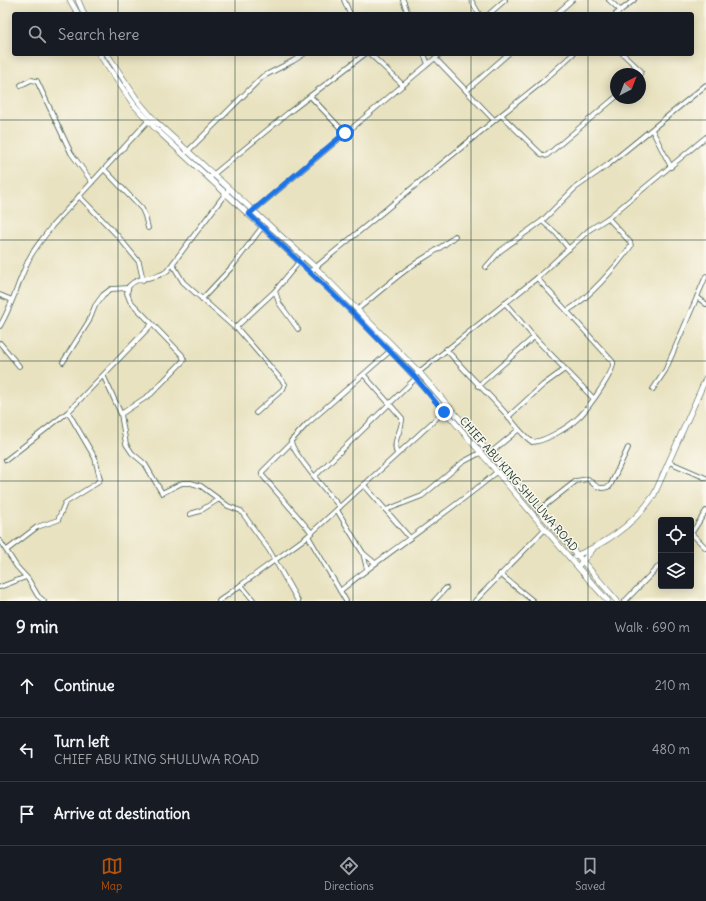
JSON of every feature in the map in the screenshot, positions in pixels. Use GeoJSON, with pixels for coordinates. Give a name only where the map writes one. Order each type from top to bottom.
{"type":"FeatureCollection","features":[{"type":"Feature","properties":{"kind":"street"},"geometry":{"type":"LineString","coordinates":[[70,0],[77,12]]}},
{"type":"Feature","properties":{"kind":"street"},"geometry":{"type":"LineString","coordinates":[[78,0],[83,12]]}},
{"type":"Feature","properties":{"kind":"street"},"geometry":{"type":"LineString","coordinates":[[344,0],[349,12]]}},
{"type":"Feature","properties":{"kind":"street"},"geometry":{"type":"LineString","coordinates":[[403,0],[407,12]]}},
{"type":"Feature","properties":{"kind":"street"},"geometry":{"type":"LineString","coordinates":[[471,0],[478,12]]}},
{"type":"Feature","properties":{"kind":"street"},"geometry":{"type":"LineString","coordinates":[[491,12],[505,0]]}},
{"type":"Feature","properties":{"kind":"street"},"geometry":{"type":"LineString","coordinates":[[558,12],[572,0]]}},
{"type":"Feature","properties":{"kind":"street"},"geometry":{"type":"LineString","coordinates":[[609,0],[620,10],[634,0]]}},
{"type":"Feature","properties":{"kind":"street","name":"CHIEF ABU KING SHULUWA ROAD"},"geometry":{"type":"LineString","coordinates":[[100,56],[126,94],[148,121],[184,156],[211,176],[301,259],[310,271],[415,377],[577,568],[608,601]]}},
{"type":"Feature","properties":{"kind":"street"},"geometry":{"type":"LineString","coordinates":[[108,56],[138,101],[156,122],[188,151],[211,176],[361,56]]}},
{"type":"Feature","properties":{"kind":"street"},"geometry":{"type":"LineString","coordinates":[[184,156],[265,75],[293,62],[301,56]]}},
{"type":"Feature","properties":{"kind":"street"},"geometry":{"type":"LineString","coordinates":[[372,56],[403,85]]}},
{"type":"Feature","properties":{"kind":"street"},"geometry":{"type":"LineString","coordinates":[[425,56],[428,64]]}},
{"type":"Feature","properties":{"kind":"street"},"geometry":{"type":"LineString","coordinates":[[251,212],[438,56]]}},
{"type":"Feature","properties":{"kind":"street"},"geometry":{"type":"LineString","coordinates":[[466,90],[506,56]]}},
{"type":"Feature","properties":{"kind":"street"},"geometry":{"type":"LineString","coordinates":[[310,271],[501,114],[541,83],[571,56]]}},
{"type":"Feature","properties":{"kind":"street"},"geometry":{"type":"LineString","coordinates":[[625,56],[639,68]]}},
{"type":"Feature","properties":{"kind":"street"},"geometry":{"type":"LineString","coordinates":[[435,58],[494,120]]}},
{"type":"Feature","properties":{"kind":"street"},"geometry":{"type":"LineString","coordinates":[[21,85],[31,80],[37,81],[71,153],[92,182]]}},
{"type":"Feature","properties":{"kind":"street"},"geometry":{"type":"LineString","coordinates":[[486,267],[500,251],[542,221],[575,188],[609,164],[706,85]]}},
{"type":"Feature","properties":{"kind":"street"},"geometry":{"type":"LineString","coordinates":[[310,96],[345,133]]}},
{"type":"Feature","properties":{"kind":"street"},"geometry":{"type":"LineString","coordinates":[[501,114],[541,154],[546,156],[610,102]]}},
{"type":"Feature","properties":{"kind":"street"},"geometry":{"type":"LineString","coordinates":[[0,326],[9,310],[31,255],[52,226],[148,121]]}},
{"type":"Feature","properties":{"kind":"street"},"geometry":{"type":"LineString","coordinates":[[652,130],[671,167]]}},
{"type":"Feature","properties":{"kind":"street"},"geometry":{"type":"LineString","coordinates":[[315,476],[389,405],[419,372],[537,278],[589,230],[608,218],[706,137]]}},
{"type":"Feature","properties":{"kind":"street"},"geometry":{"type":"LineString","coordinates":[[104,169],[142,209],[148,228]]}},
{"type":"Feature","properties":{"kind":"street"},"geometry":{"type":"LineString","coordinates":[[121,413],[151,394],[184,362],[182,355],[130,301],[127,293],[128,288],[131,283],[155,278],[165,273],[173,265],[227,191]]}},
{"type":"Feature","properties":{"kind":"street"},"geometry":{"type":"LineString","coordinates":[[79,196],[117,235],[138,262],[143,280]]}},
{"type":"Feature","properties":{"kind":"street"},"geometry":{"type":"LineString","coordinates":[[566,311],[580,302],[620,261],[631,246],[630,242],[608,218]]}},
{"type":"Feature","properties":{"kind":"street"},"geometry":{"type":"LineString","coordinates":[[542,221],[556,233],[569,249]]}},
{"type":"Feature","properties":{"kind":"street"},"geometry":{"type":"LineString","coordinates":[[202,299],[231,268],[264,225]]}},
{"type":"Feature","properties":{"kind":"street"},"geometry":{"type":"LineString","coordinates":[[358,309],[406,270],[428,255],[439,250],[455,236]]}},
{"type":"Feature","properties":{"kind":"street"},"geometry":{"type":"LineString","coordinates":[[237,328],[275,291],[301,259],[315,267],[419,372],[617,601]]}},
{"type":"Feature","properties":{"kind":"street"},"geometry":{"type":"LineString","coordinates":[[173,265],[183,282],[229,324],[237,328],[285,384],[283,390],[256,413]]}},
{"type":"Feature","properties":{"kind":"street"},"geometry":{"type":"LineString","coordinates":[[653,389],[664,371],[706,276]]}},
{"type":"Feature","properties":{"kind":"street"},"geometry":{"type":"LineString","coordinates":[[446,349],[518,430],[532,442],[538,441],[566,428],[575,421],[612,370],[613,362],[537,278]]}},
{"type":"Feature","properties":{"kind":"street"},"geometry":{"type":"LineString","coordinates":[[63,362],[89,321],[95,306],[103,295],[112,289],[128,288]]}},
{"type":"Feature","properties":{"kind":"street"},"geometry":{"type":"LineString","coordinates":[[275,291],[279,303],[298,329]]}},
{"type":"Feature","properties":{"kind":"street"},"geometry":{"type":"LineString","coordinates":[[0,295],[12,300]]}},
{"type":"Feature","properties":{"kind":"street"},"geometry":{"type":"LineString","coordinates":[[697,297],[706,304]]}},
{"type":"Feature","properties":{"kind":"street"},"geometry":{"type":"LineString","coordinates":[[506,302],[534,337],[593,398]]}},
{"type":"Feature","properties":{"kind":"street"},"geometry":{"type":"LineString","coordinates":[[6,460],[68,412],[84,394],[104,377],[152,324]]}},
{"type":"Feature","properties":{"kind":"street"},"geometry":{"type":"LineString","coordinates":[[478,386],[534,337]]}},
{"type":"Feature","properties":{"kind":"street"},"geometry":{"type":"LineString","coordinates":[[0,344],[18,366]]}},
{"type":"Feature","properties":{"kind":"street"},"geometry":{"type":"LineString","coordinates":[[346,601],[310,534],[262,475],[262,472],[291,443],[307,424],[390,351]]}},
{"type":"Feature","properties":{"kind":"street"},"geometry":{"type":"LineString","coordinates":[[508,417],[543,384],[565,369]]}},
{"type":"Feature","properties":{"kind":"street"},"geometry":{"type":"LineString","coordinates":[[364,375],[402,418],[402,422],[396,437],[397,454]]}},
{"type":"Feature","properties":{"kind":"street"},"geometry":{"type":"LineString","coordinates":[[104,377],[121,413],[126,444],[132,453],[145,464],[162,494],[182,483],[191,483],[201,486],[219,499],[244,513],[275,561],[298,601]]}},
{"type":"Feature","properties":{"kind":"street"},"geometry":{"type":"LineString","coordinates":[[577,568],[587,553],[625,527],[644,509],[654,496],[706,378]]}},
{"type":"Feature","properties":{"kind":"street"},"geometry":{"type":"LineString","coordinates":[[219,601],[310,534],[449,407]]}},
{"type":"Feature","properties":{"kind":"street"},"geometry":{"type":"LineString","coordinates":[[7,550],[36,528],[58,520],[65,502],[97,483],[100,479],[95,458],[68,412]]}},
{"type":"Feature","properties":{"kind":"street"},"geometry":{"type":"LineString","coordinates":[[489,454],[518,430]]}},
{"type":"Feature","properties":{"kind":"street"},"geometry":{"type":"LineString","coordinates":[[291,443],[339,509],[363,553],[367,569]]}},
{"type":"Feature","properties":{"kind":"street"},"geometry":{"type":"LineString","coordinates":[[538,511],[579,480],[588,479],[595,487],[601,488],[610,486],[628,448]]}},
{"type":"Feature","properties":{"kind":"street"},"geometry":{"type":"LineString","coordinates":[[386,510],[422,496],[463,462],[480,452]]}},
{"type":"Feature","properties":{"kind":"street"},"geometry":{"type":"LineString","coordinates":[[669,462],[706,478]]}},
{"type":"Feature","properties":{"kind":"street"},"geometry":{"type":"LineString","coordinates":[[340,591],[375,563],[458,504],[497,472]]}},
{"type":"Feature","properties":{"kind":"street"},"geometry":{"type":"LineString","coordinates":[[364,485],[410,538]]}},
{"type":"Feature","properties":{"kind":"street"},"geometry":{"type":"LineString","coordinates":[[190,514],[200,511],[219,499]]}},
{"type":"Feature","properties":{"kind":"street"},"geometry":{"type":"LineString","coordinates":[[694,529],[706,511]]}},
{"type":"Feature","properties":{"kind":"street"},"geometry":{"type":"LineString","coordinates":[[475,601],[545,529]]}},
{"type":"Feature","properties":{"kind":"street"},"geometry":{"type":"LineString","coordinates":[[694,536],[706,548]]}},
{"type":"Feature","properties":{"kind":"street"},"geometry":{"type":"LineString","coordinates":[[0,541],[17,567],[44,601]]}},
{"type":"Feature","properties":{"kind":"street"},"geometry":{"type":"LineString","coordinates":[[568,546],[587,553]]}},
{"type":"Feature","properties":{"kind":"street"},"geometry":{"type":"LineString","coordinates":[[363,553],[375,563]]}},
{"type":"Feature","properties":{"kind":"street"},"geometry":{"type":"LineString","coordinates":[[569,557],[587,553]]}},
{"type":"Feature","properties":{"kind":"street"},"geometry":{"type":"LineString","coordinates":[[587,553],[587,567]]}},
{"type":"Feature","properties":{"kind":"street"},"geometry":{"type":"LineString","coordinates":[[625,601],[658,567]]}},
{"type":"Feature","properties":{"kind":"street"},"geometry":{"type":"LineString","coordinates":[[500,574],[533,601]]}},
{"type":"Feature","properties":{"kind":"street"},"geometry":{"type":"LineString","coordinates":[[0,587],[26,577]]}},
{"type":"Feature","properties":{"kind":"street"},"geometry":{"type":"LineString","coordinates":[[241,585],[254,601]]}},
{"type":"Feature","properties":{"kind":"street"},"geometry":{"type":"LineString","coordinates":[[434,601],[446,588]]}},
{"type":"Feature","properties":{"kind":"route"},"geometry":{"type":"LineString","coordinates":[[345,133],[249,214],[354,314],[414,376],[444,412]]}}]}
